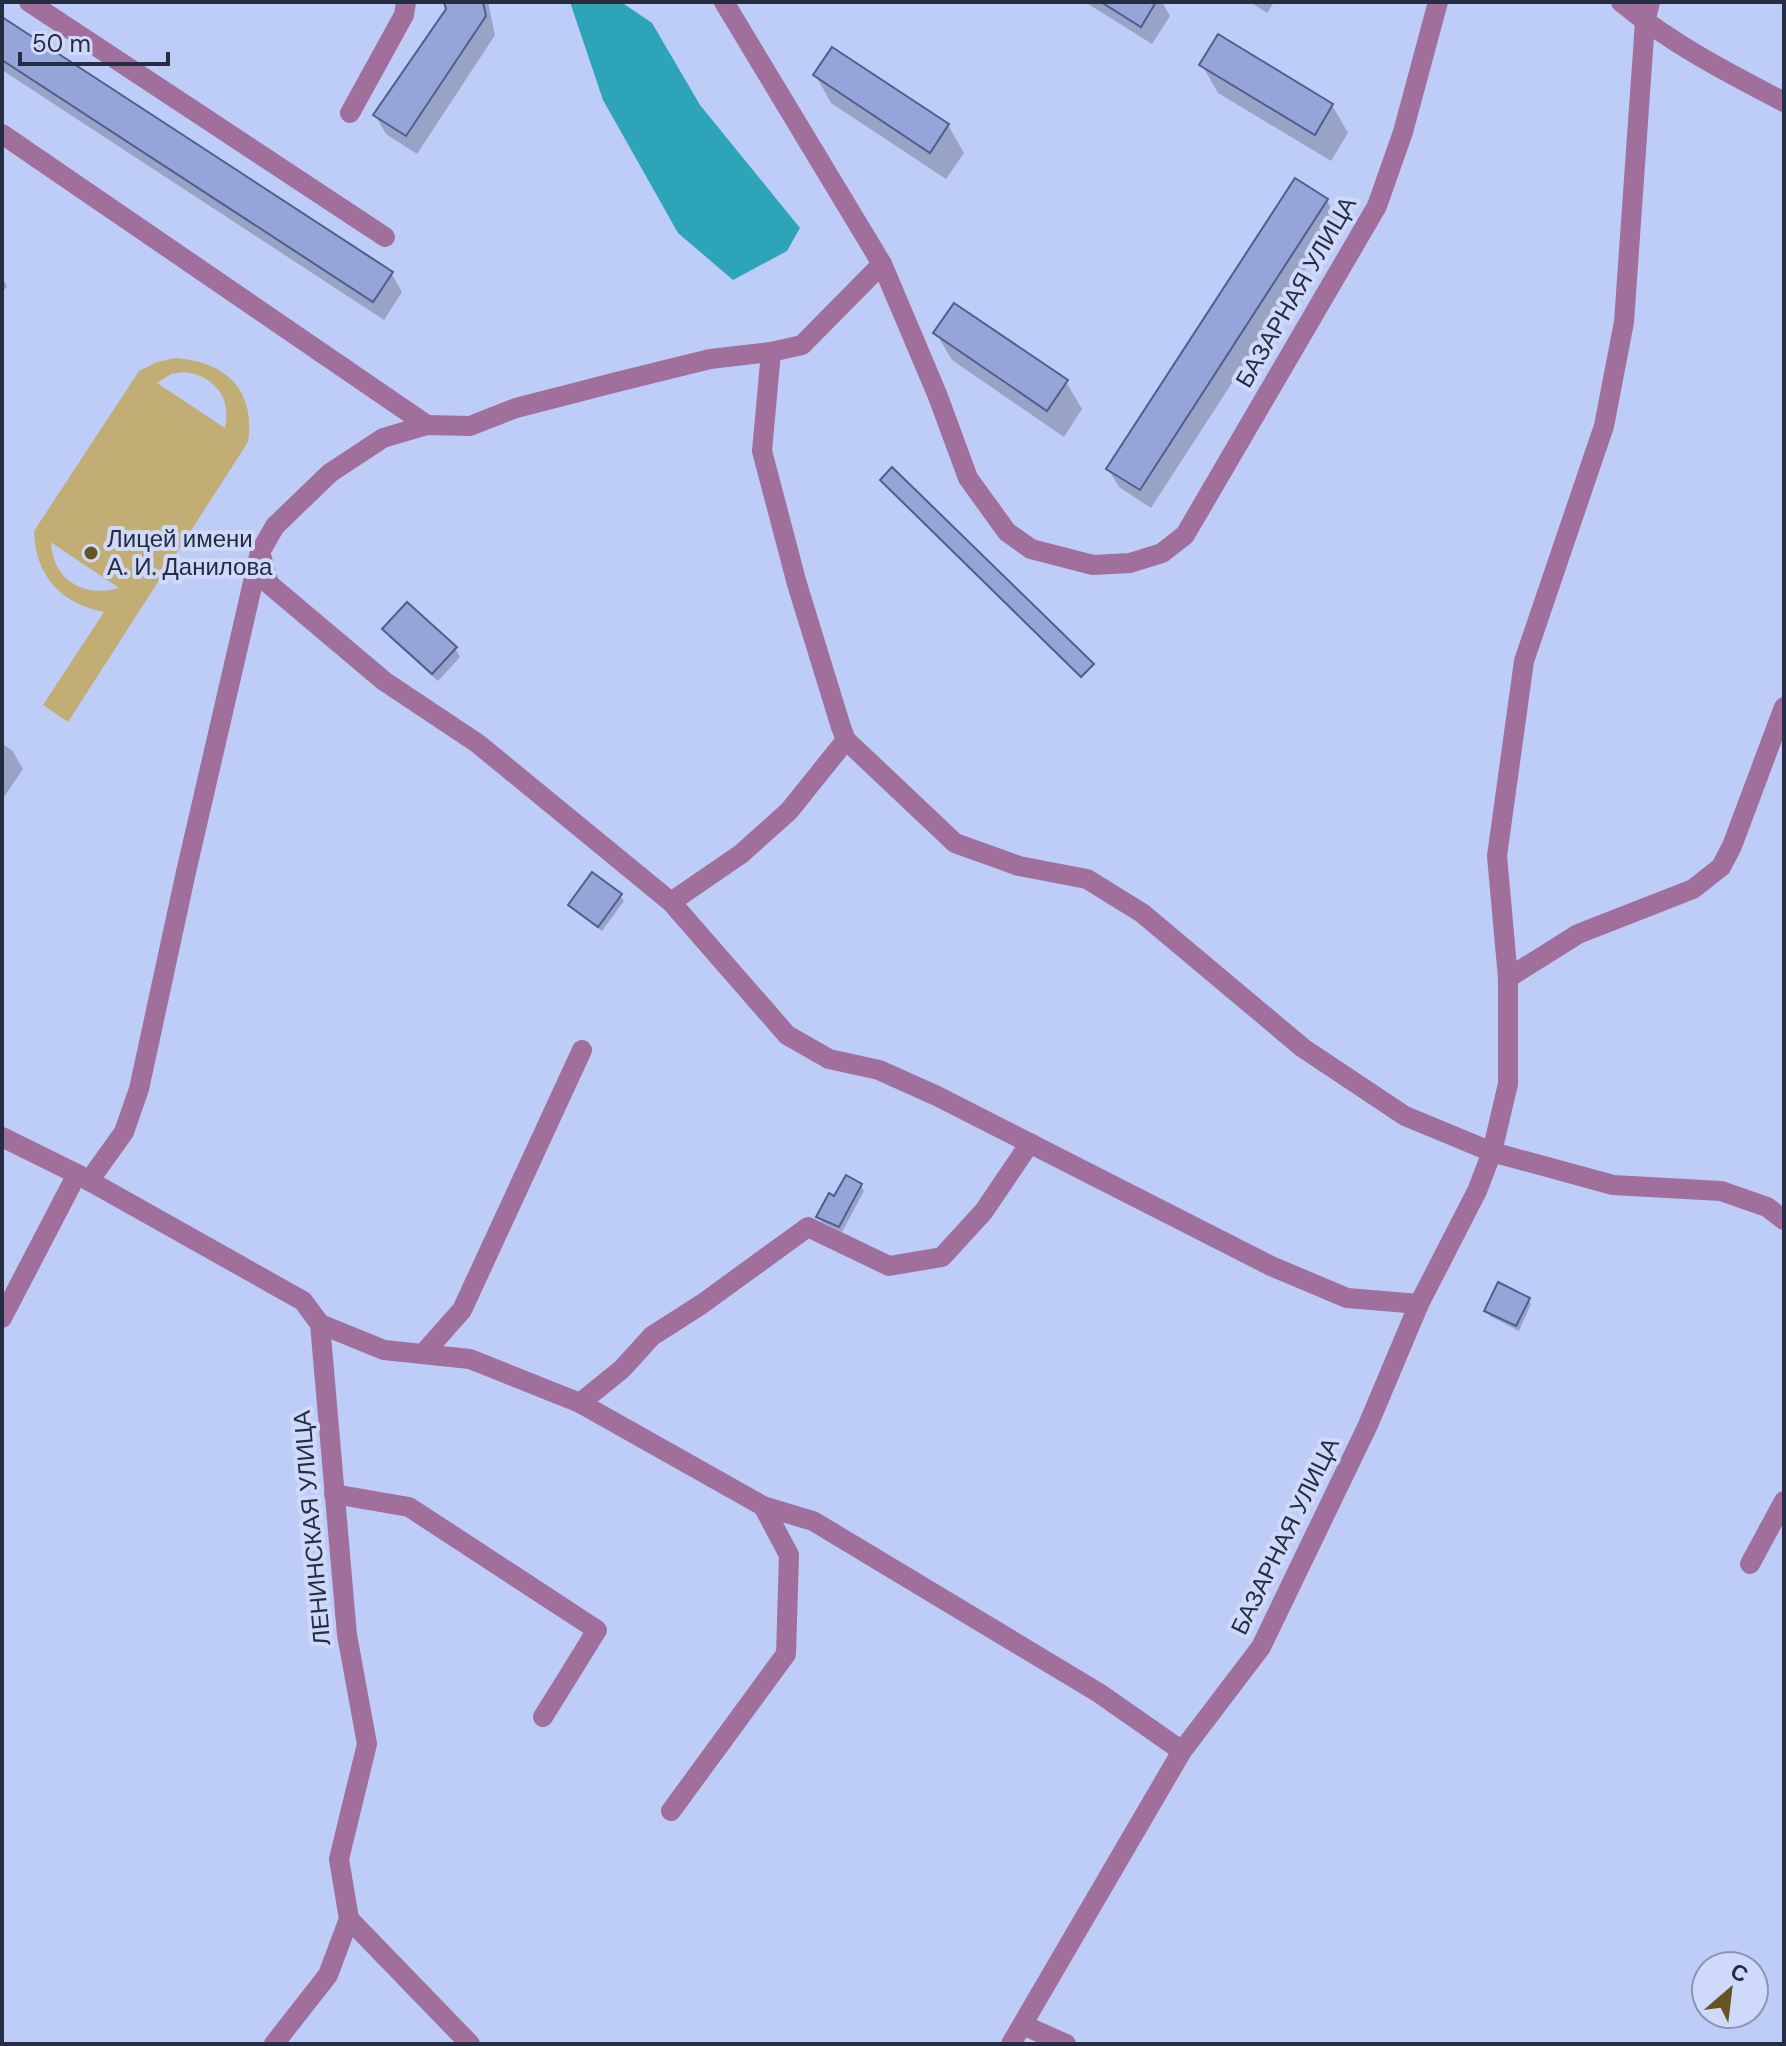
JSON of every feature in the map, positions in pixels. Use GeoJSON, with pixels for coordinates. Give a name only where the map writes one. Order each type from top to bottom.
{"type":"FeatureCollection","features":[{"type":"Feature","properties":{"kind":"street"},"geometry":{"type":"LineString","coordinates":[[29,2],[385,237]]}},
{"type":"Feature","properties":{"kind":"street"},"geometry":{"type":"LineString","coordinates":[[350,113],[404,15],[406,2]]}},
{"type":"Feature","properties":{"kind":"street","name":"БАЗАРНАЯ УЛИЦА"},"geometry":{"type":"LineString","coordinates":[[724,2],[882,264],[937,394],[968,478],[1007,532],[1031,549],[1093,565],[1130,563],[1162,553],[1185,535],[1377,206],[1403,132],[1438,2]]}},
{"type":"Feature","properties":{"kind":"street"},"geometry":{"type":"LineString","coordinates":[[1621,2],[1648,12],[1694,53],[1784,102]]}},
{"type":"Feature","properties":{"kind":"street","name":"БАЗАРНАЯ УЛИЦА"},"geometry":{"type":"LineString","coordinates":[[1011,2044],[1182,1751],[1261,1647],[1368,1425],[1419,1304],[1477,1191],[1492,1152],[1508,1084],[1508,978],[1497,856],[1524,661],[1604,426],[1624,322],[1648,12]]}},
{"type":"Feature","properties":{"kind":"street"},"geometry":{"type":"LineString","coordinates":[[2,134],[427,425]]}},
{"type":"Feature","properties":{"kind":"street"},"geometry":{"type":"LineString","coordinates":[[2,1318],[83,1178],[124,1132],[139,1089],[260,552],[275,526],[330,473],[383,438],[427,425],[470,426],[516,408],[710,359],[802,345],[882,264]]}},
{"type":"Feature","properties":{"kind":"street"},"geometry":{"type":"LineString","coordinates":[[771,352],[762,451],[797,584],[846,740],[955,843],[1019,866],[1087,879],[1142,913],[1303,1048],[1405,1116],[1492,1152],[1613,1185],[1721,1191],[1767,1207],[1784,1220]]}},
{"type":"Feature","properties":{"kind":"street"},"geometry":{"type":"LineString","coordinates":[[260,552],[269,584],[384,681],[477,743],[671,902],[787,1035],[829,1059],[879,1070],[908,1083],[1271,1266],[1347,1298],[1419,1304]]}},
{"type":"Feature","properties":{"kind":"street"},"geometry":{"type":"LineString","coordinates":[[1508,978],[1578,934],[1693,889],[1721,867],[1732,846],[1784,707]]}},
{"type":"Feature","properties":{"kind":"street"},"geometry":{"type":"LineString","coordinates":[[671,902],[741,854],[789,811],[846,740]]}},
{"type":"Feature","properties":{"kind":"street"},"geometry":{"type":"LineString","coordinates":[[423,1354],[462,1310],[582,1050]]}},
{"type":"Feature","properties":{"kind":"street"},"geometry":{"type":"LineString","coordinates":[[2,1137],[83,1178],[303,1301],[320,1324],[384,1350],[470,1359],[580,1403],[763,1506],[813,1521],[1099,1693],[1182,1751]]}},
{"type":"Feature","properties":{"kind":"street"},"geometry":{"type":"LineString","coordinates":[[580,1403],[622,1369],[652,1336],[702,1304],[808,1227],[889,1266],[942,1257],[984,1211],[1030,1143]]}},
{"type":"Feature","properties":{"kind":"street","name":"ЛЕНИНСКАЯ УЛИЦА"},"geometry":{"type":"LineString","coordinates":[[320,1324],[347,1635],[367,1744],[339,1859],[349,1919]]}},
{"type":"Feature","properties":{"kind":"street"},"geometry":{"type":"LineString","coordinates":[[334,1494],[409,1507],[597,1630],[543,1717]]}},
{"type":"Feature","properties":{"kind":"street"},"geometry":{"type":"LineString","coordinates":[[1750,1564],[1784,1501]]}},
{"type":"Feature","properties":{"kind":"street"},"geometry":{"type":"LineString","coordinates":[[671,1811],[786,1654],[789,1555],[763,1506]]}},
{"type":"Feature","properties":{"kind":"street"},"geometry":{"type":"LineString","coordinates":[[274,2044],[328,1975],[349,1919],[470,2044]]}},
{"type":"Feature","properties":{"kind":"street"},"geometry":{"type":"LineString","coordinates":[[1023,2025],[1066,2044]]}},
{"type":"Feature","properties":{"kind":"shaded area"},"geometry":{"type":"Polygon","coordinates":[[[570,2],[621,2],[652,23],[700,105],[800,228],[787,251],[733,280],[678,233],[603,100],[570,2]]]}},
{"type":"Feature","properties":{"kind":"shaded area"},"geometry":{"type":"Polygon","coordinates":[[[176,358],[194,361],[223,373],[234,382],[247,408],[248,442],[68,722],[43,705],[104,612],[75,602],[53,585],[39,561],[34,531],[139,371],[157,362],[176,358]],[[183,372],[171,374],[157,383],[225,428],[226,406],[218,389],[203,378],[183,372]],[[52,543],[58,567],[73,584],[94,591],[119,588],[52,543]]]}},
{"type":"Feature","properties":{"kind":"building"},"geometry":{"type":"Polygon","coordinates":[[[444,2],[483,2],[486,16],[406,136],[373,115],[446,9],[444,2]]]}},
{"type":"Feature","properties":{"kind":"building"},"geometry":{"type":"Polygon","coordinates":[[[1101,2],[1156,2],[1141,27],[1101,2]]]}},
{"type":"Feature","properties":{"kind":"building"},"geometry":{"type":"Polygon","coordinates":[[[2,17],[393,272],[373,302],[2,60],[2,17]]]}},
{"type":"Feature","properties":{"kind":"building"},"geometry":{"type":"Polygon","coordinates":[[[1218,34],[1333,104],[1315,135],[1199,65],[1218,34]]]}},
{"type":"Feature","properties":{"kind":"building"},"geometry":{"type":"Polygon","coordinates":[[[832,47],[949,124],[930,153],[813,75],[832,47]]]}},
{"type":"Feature","properties":{"kind":"building"},"geometry":{"type":"Polygon","coordinates":[[[1295,178],[1328,199],[1140,490],[1106,469],[1295,178]]]}},
{"type":"Feature","properties":{"kind":"building"},"geometry":{"type":"Polygon","coordinates":[[[954,303],[1068,380],[1047,411],[933,333],[954,303]]]}},
{"type":"Feature","properties":{"kind":"building"},"geometry":{"type":"Polygon","coordinates":[[[892,467],[1094,664],[1081,677],[880,480],[892,467]]]}},
{"type":"Feature","properties":{"kind":"building"},"geometry":{"type":"Polygon","coordinates":[[[407,602],[457,647],[432,674],[382,629],[407,602]]]}},
{"type":"Feature","properties":{"kind":"building"},"geometry":{"type":"Polygon","coordinates":[[[592,872],[622,894],[598,927],[568,905],[592,872]]]}},
{"type":"Feature","properties":{"kind":"building"},"geometry":{"type":"Polygon","coordinates":[[[846,1175],[862,1184],[839,1227],[816,1217],[829,1193],[834,1196],[846,1175]]]}},
{"type":"Feature","properties":{"kind":"building"},"geometry":{"type":"Polygon","coordinates":[[[1498,1282],[1530,1298],[1516,1326],[1484,1311],[1498,1282]]]}},
{"type":"Feature","properties":{"kind":"place","name":"Лицей имени А. И. Данилова"},"geometry":{"type":"Point","coordinates":[91,553]}}]}
